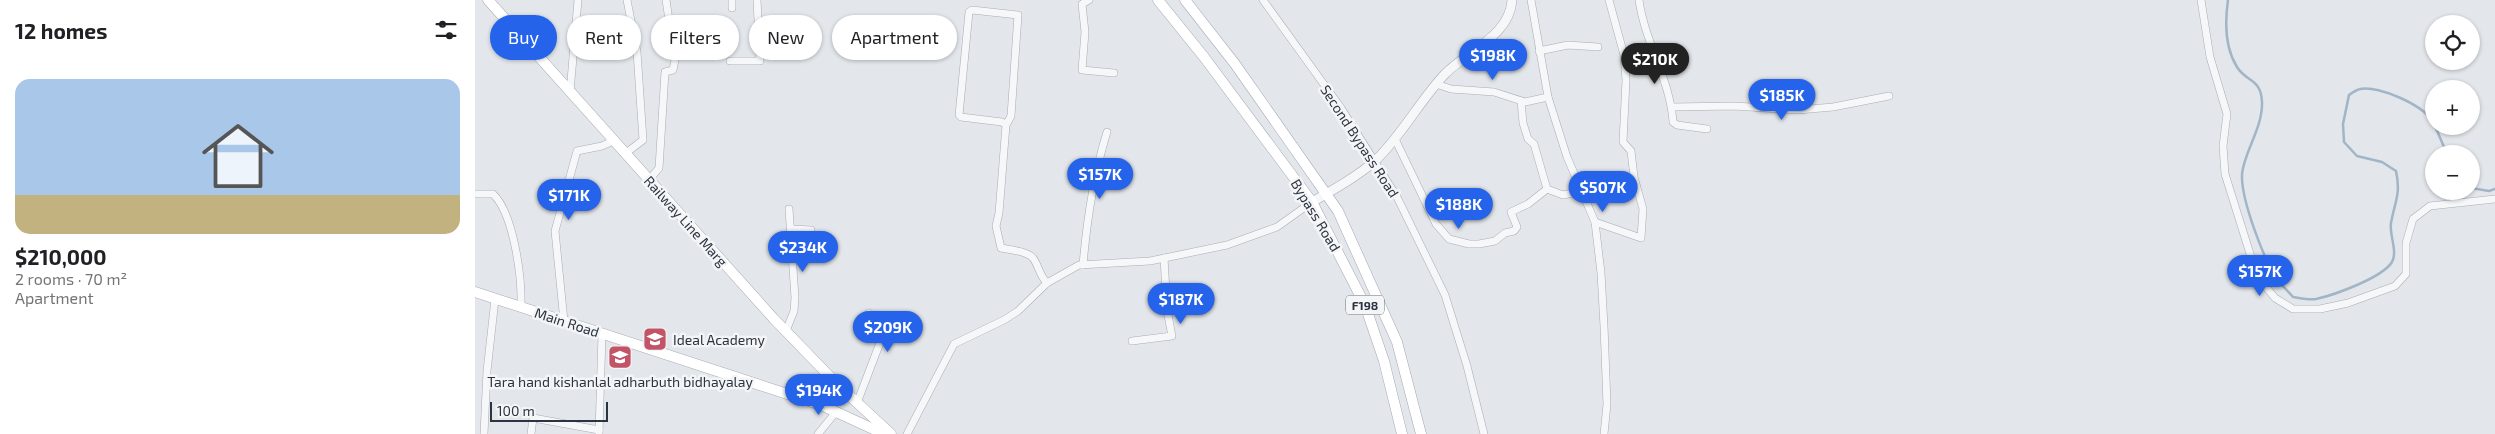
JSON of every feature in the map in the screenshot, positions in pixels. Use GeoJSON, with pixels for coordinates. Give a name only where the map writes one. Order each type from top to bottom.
{"type":"FeatureCollection","features":[{"type":"Feature","properties":{"kind":"main road","name":"Railway Line Marg"},"geometry":{"type":"LineString","coordinates":[[488,0],[786,332],[839,386],[891,434]]}},
{"type":"Feature","properties":{"kind":"main road","name":"Bypass Road"},"geometry":{"type":"LineString","coordinates":[[1158,0],[1205,58],[1312,202],[1365,305],[1384,361],[1402,434]]}},
{"type":"Feature","properties":{"kind":"main road","name":"Bypass Road"},"geometry":{"type":"LineString","coordinates":[[1185,0],[1235,64],[1338,211],[1397,342],[1421,434]]}},
{"type":"Feature","properties":{"kind":"main road","name":"Main Road"},"geometry":{"type":"LineString","coordinates":[[475,292],[821,405],[884,434]]}},
{"type":"Feature","properties":{"kind":"main road"},"geometry":{"type":"LineString","coordinates":[[821,405],[839,386]]}},
{"type":"Feature","properties":{"kind":"street"},"geometry":{"type":"LineString","coordinates":[[571,92],[578,0]]}},
{"type":"Feature","properties":{"kind":"street"},"geometry":{"type":"LineString","coordinates":[[626,153],[643,140],[637,52],[627,0]]}},
{"type":"Feature","properties":{"kind":"street"},"geometry":{"type":"LineString","coordinates":[[649,180],[659,168],[665,72],[673,70],[675,60],[666,0]]}},
{"type":"Feature","properties":{"kind":"street"},"geometry":{"type":"LineString","coordinates":[[732,0],[732,8]]}},
{"type":"Feature","properties":{"kind":"street"},"geometry":{"type":"LineString","coordinates":[[730,61],[760,61],[757,0]]}},
{"type":"Feature","properties":{"kind":"street"},"geometry":{"type":"LineString","coordinates":[[1089,0],[1082,4],[1085,32],[1082,70],[1114,73]]}},
{"type":"Feature","properties":{"kind":"street","name":"Second Bypass Road"},"geometry":{"type":"LineString","coordinates":[[1263,0],[1341,108],[1397,197],[1445,295],[1467,366],[1484,434]]}},
{"type":"Feature","properties":{"kind":"street"},"geometry":{"type":"LineString","coordinates":[[907,434],[954,344],[1018,311],[1047,283],[1079,265],[1164,258],[1227,245],[1277,227],[1375,161],[1395,139],[1436,84],[1458,62],[1495,34],[1509,16],[1513,0]]}},
{"type":"Feature","properties":{"kind":"street"},"geometry":{"type":"LineString","coordinates":[[1531,0],[1548,97],[1567,157],[1595,222],[1601,273],[1604,326],[1607,404],[1604,434]]}},
{"type":"Feature","properties":{"kind":"street"},"geometry":{"type":"LineString","coordinates":[[1595,222],[1641,238],[1643,210],[1634,177],[1631,151],[1623,142],[1626,80],[1625,55],[1609,0]]}},
{"type":"Feature","properties":{"kind":"street"},"geometry":{"type":"LineString","coordinates":[[1639,0],[1647,39],[1666,82],[1672,107],[1673,122],[1677,125],[1707,129]]}},
{"type":"Feature","properties":{"kind":"street"},"geometry":{"type":"LineString","coordinates":[[2201,0],[2210,57],[2227,114],[2223,146],[2225,174],[2257,276],[2275,298],[2293,309],[2320,309],[2348,304],[2395,286],[2406,274],[2406,243],[2413,219],[2430,206],[2495,199]]}},
{"type":"Feature","properties":{"kind":"street"},"geometry":{"type":"LineString","coordinates":[[1006,125],[1002,122],[961,117],[959,115],[969,12],[972,10],[1018,15],[1011,116],[1006,125],[999,213],[996,226],[1001,248],[1027,254],[1033,259],[1040,276],[1047,283]]}},
{"type":"Feature","properties":{"kind":"street"},"geometry":{"type":"LineString","coordinates":[[1539,51],[1568,45],[1598,47]]}},
{"type":"Feature","properties":{"kind":"street"},"geometry":{"type":"LineString","coordinates":[[1436,84],[1451,89],[1494,92],[1525,102],[1548,97]]}},
{"type":"Feature","properties":{"kind":"street"},"geometry":{"type":"LineString","coordinates":[[1672,107],[1734,106],[1798,110],[1833,107],[1889,96]]}},
{"type":"Feature","properties":{"kind":"street"},"geometry":{"type":"LineString","coordinates":[[1521,101],[1523,122],[1528,138],[1534,144],[1547,189]]}},
{"type":"Feature","properties":{"kind":"street"},"geometry":{"type":"LineString","coordinates":[[1083,265],[1089,201],[1095,171],[1107,132]]}},
{"type":"Feature","properties":{"kind":"street"},"geometry":{"type":"LineString","coordinates":[[1395,139],[1436,224],[1449,239],[1469,244],[1479,244],[1495,240],[1505,233],[1514,231],[1517,226],[1511,212],[1528,204],[1547,189]]}},
{"type":"Feature","properties":{"kind":"street"},"geometry":{"type":"LineString","coordinates":[[563,321],[555,231],[577,150],[602,146],[615,140]]}},
{"type":"Feature","properties":{"kind":"street"},"geometry":{"type":"LineString","coordinates":[[1547,189],[1563,195],[1582,191]]}},
{"type":"Feature","properties":{"kind":"street"},"geometry":{"type":"LineString","coordinates":[[475,194],[493,194],[504,212],[519,263],[522,285],[521,307]]}},
{"type":"Feature","properties":{"kind":"street"},"geometry":{"type":"LineString","coordinates":[[786,332],[794,311],[795,298],[789,209]]}},
{"type":"Feature","properties":{"kind":"street"},"geometry":{"type":"LineString","coordinates":[[791,229],[811,230]]}},
{"type":"Feature","properties":{"kind":"street"},"geometry":{"type":"LineString","coordinates":[[1131,341],[1172,336],[1167,310],[1164,258]]}},
{"type":"Feature","properties":{"kind":"street"},"geometry":{"type":"LineString","coordinates":[[484,434],[487,371],[495,299]]}},
{"type":"Feature","properties":{"kind":"street"},"geometry":{"type":"LineString","coordinates":[[857,403],[885,327],[869,313]]}},
{"type":"Feature","properties":{"kind":"street"},"geometry":{"type":"LineString","coordinates":[[531,434],[533,418],[599,432],[602,334]]}},
{"type":"Feature","properties":{"kind":"street"},"geometry":{"type":"LineString","coordinates":[[818,434],[836,412]]}},
{"type":"Feature","properties":{"kind":"waterway"},"geometry":{"type":"LineString","coordinates":[[2228,0],[2226,25],[2230,51],[2237,67],[2256,84],[2261,94],[2262,102],[2259,121],[2243,167],[2245,199],[2266,259],[2278,280],[2293,297],[2316,299],[2345,290],[2378,274],[2387,268],[2394,258],[2391,223],[2398,192],[2396,171],[2382,162],[2357,156],[2344,142],[2343,124],[2349,95],[2359,89],[2378,90],[2401,98],[2425,113]]}},
{"type":"Feature","properties":{"kind":"waterway"},"geometry":{"type":"LineString","coordinates":[[2439,135],[2443,145]]}},
{"type":"Feature","properties":{"kind":"waterway"},"geometry":{"type":"LineString","coordinates":[[2480,190],[2489,191],[2495,189]]}},
{"type":"Feature","properties":{"kind":"place","name":"Ideal Academy"},"geometry":{"type":"Point","coordinates":[655,339]}},
{"type":"Feature","properties":{"kind":"place","name":"Tara hand kishanlal adharbuth bidhayalay"},"geometry":{"type":"Point","coordinates":[620,357]}}]}
